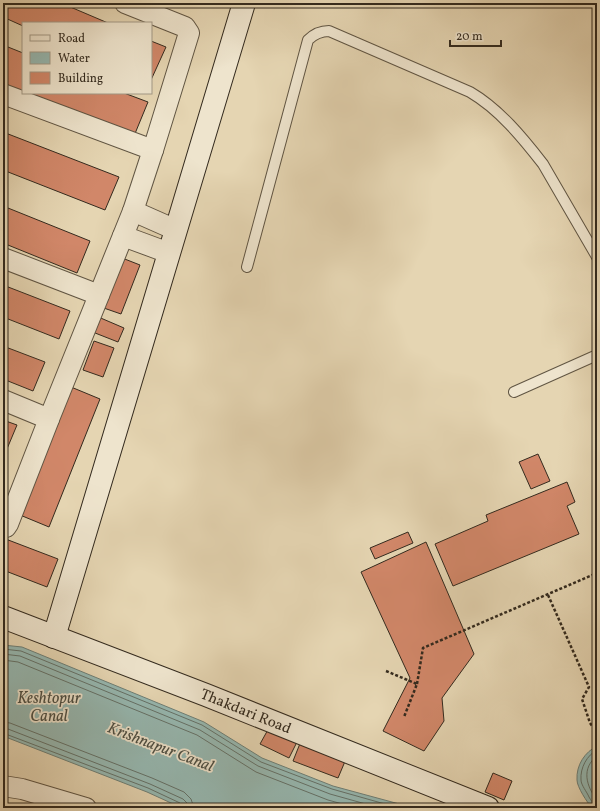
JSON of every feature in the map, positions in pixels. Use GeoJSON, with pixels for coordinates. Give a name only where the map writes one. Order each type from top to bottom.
{"type":"FeatureCollection","features":[{"type":"Feature","properties":{"kind":"street"},"geometry":{"type":"LineString","coordinates":[[3,526],[6,527],[8,524],[133,211],[189,33],[185,27],[125,3]]}},
{"type":"Feature","properties":{"kind":"street"},"geometry":{"type":"LineString","coordinates":[[54,637],[244,3]]}},
{"type":"Feature","properties":{"kind":"street"},"geometry":{"type":"LineString","coordinates":[[3,94],[153,150]]}},
{"type":"Feature","properties":{"kind":"street"},"geometry":{"type":"LineString","coordinates":[[133,211],[176,230]]}},
{"type":"Feature","properties":{"kind":"street"},"geometry":{"type":"LineString","coordinates":[[123,236],[169,252]]}},
{"type":"Feature","properties":{"kind":"street"},"geometry":{"type":"LineString","coordinates":[[3,258],[98,296]]}},
{"type":"Feature","properties":{"kind":"street"},"geometry":{"type":"LineString","coordinates":[[3,400],[49,419]]}},
{"type":"Feature","properties":{"kind":"street","name":"Thakdari Road"},"geometry":{"type":"LineString","coordinates":[[3,616],[54,637],[206,694],[488,808]]}},
{"type":"Feature","properties":{"kind":"street"},"geometry":{"type":"LineString","coordinates":[[3,786],[22,789],[86,808]]}},
{"type":"Feature","properties":{"kind":"lane"},"geometry":{"type":"LineString","coordinates":[[247,267],[308,40],[313,35],[322,31],[329,31],[470,92],[481,99],[499,114],[543,164],[597,257]]}},
{"type":"Feature","properties":{"kind":"lane"},"geometry":{"type":"LineString","coordinates":[[514,392],[597,355]]}},
{"type":"Feature","properties":{"kind":"path"},"geometry":{"type":"LineString","coordinates":[[404,716],[417,684],[423,648],[597,574]]}},
{"type":"Feature","properties":{"kind":"path"},"geometry":{"type":"LineString","coordinates":[[548,595],[589,687],[582,700],[590,723],[597,733]]}},
{"type":"Feature","properties":{"kind":"path"},"geometry":{"type":"LineString","coordinates":[[386,671],[417,684]]}},
{"type":"Feature","properties":{"kind":"water","name":"Keshtopur Canal"},"geometry":{"type":"Polygon","coordinates":[[[3,645],[22,647],[204,722],[262,758],[333,786],[414,808],[182,808],[147,792],[3,736],[3,645]]]}},
{"type":"Feature","properties":{"kind":"water"},"geometry":{"type":"Polygon","coordinates":[[[597,746],[597,808],[592,808],[577,783],[577,774],[585,755],[597,746]]]}},
{"type":"Feature","properties":{"kind":"building"},"geometry":{"type":"Polygon","coordinates":[[[3,3],[61,3],[106,22],[22,22],[22,26],[3,17],[3,3]]]}},
{"type":"Feature","properties":{"kind":"building"},"geometry":{"type":"Polygon","coordinates":[[[152,41],[166,47],[152,78],[152,41]]]}},
{"type":"Feature","properties":{"kind":"building"},"geometry":{"type":"Polygon","coordinates":[[[3,45],[22,53],[22,92],[3,84],[3,45]]]}},
{"type":"Feature","properties":{"kind":"building"},"geometry":{"type":"Polygon","coordinates":[[[28,94],[127,94],[148,102],[134,136],[28,94]]]}},
{"type":"Feature","properties":{"kind":"building"},"geometry":{"type":"Polygon","coordinates":[[[3,132],[119,177],[105,210],[3,170],[3,132]]]}},
{"type":"Feature","properties":{"kind":"building"},"geometry":{"type":"Polygon","coordinates":[[[3,206],[90,241],[77,273],[3,243],[3,206]]]}},
{"type":"Feature","properties":{"kind":"building"},"geometry":{"type":"Polygon","coordinates":[[[117,256],[140,265],[121,314],[98,306],[117,256]]]}},
{"type":"Feature","properties":{"kind":"building"},"geometry":{"type":"Polygon","coordinates":[[[3,285],[70,311],[59,339],[3,317],[3,285]]]}},
{"type":"Feature","properties":{"kind":"building"},"geometry":{"type":"Polygon","coordinates":[[[96,316],[124,328],[118,342],[90,331],[96,316]]]}},
{"type":"Feature","properties":{"kind":"building"},"geometry":{"type":"Polygon","coordinates":[[[94,341],[114,348],[103,377],[83,370],[94,341]]]}},
{"type":"Feature","properties":{"kind":"building"},"geometry":{"type":"Polygon","coordinates":[[[3,346],[45,362],[33,391],[3,379],[3,346]]]}},
{"type":"Feature","properties":{"kind":"building"},"geometry":{"type":"Polygon","coordinates":[[[71,387],[100,399],[49,527],[20,515],[71,387]]]}},
{"type":"Feature","properties":{"kind":"building"},"geometry":{"type":"Polygon","coordinates":[[[3,420],[17,425],[4,456],[3,456],[3,420]]]}},
{"type":"Feature","properties":{"kind":"building"},"geometry":{"type":"Polygon","coordinates":[[[538,454],[550,481],[531,489],[519,462],[538,454]]]}},
{"type":"Feature","properties":{"kind":"building"},"geometry":{"type":"Polygon","coordinates":[[[567,482],[575,502],[567,506],[579,534],[453,586],[435,544],[488,521],[486,515],[567,482]]]}},
{"type":"Feature","properties":{"kind":"building"},"geometry":{"type":"Polygon","coordinates":[[[408,532],[413,543],[375,559],[370,548],[408,532]]]}},
{"type":"Feature","properties":{"kind":"building"},"geometry":{"type":"Polygon","coordinates":[[[3,538],[58,559],[47,587],[3,570],[3,538]]]}},
{"type":"Feature","properties":{"kind":"building"},"geometry":{"type":"Polygon","coordinates":[[[426,542],[474,654],[442,698],[444,721],[424,751],[383,731],[410,678],[361,572],[426,542]]]}},
{"type":"Feature","properties":{"kind":"building"},"geometry":{"type":"Polygon","coordinates":[[[270,726],[298,740],[289,758],[260,744],[270,726]]]}},
{"type":"Feature","properties":{"kind":"building"},"geometry":{"type":"Polygon","coordinates":[[[301,741],[346,759],[338,778],[293,761],[301,741]]]}},
{"type":"Feature","properties":{"kind":"building"},"geometry":{"type":"Polygon","coordinates":[[[493,773],[512,781],[504,800],[485,792],[493,773]]]}},
{"type":"Feature","properties":{"kind":"water label","name":"Krishnapur Canal"},"geometry":{"type":"Point","coordinates":[161,746]}}]}
